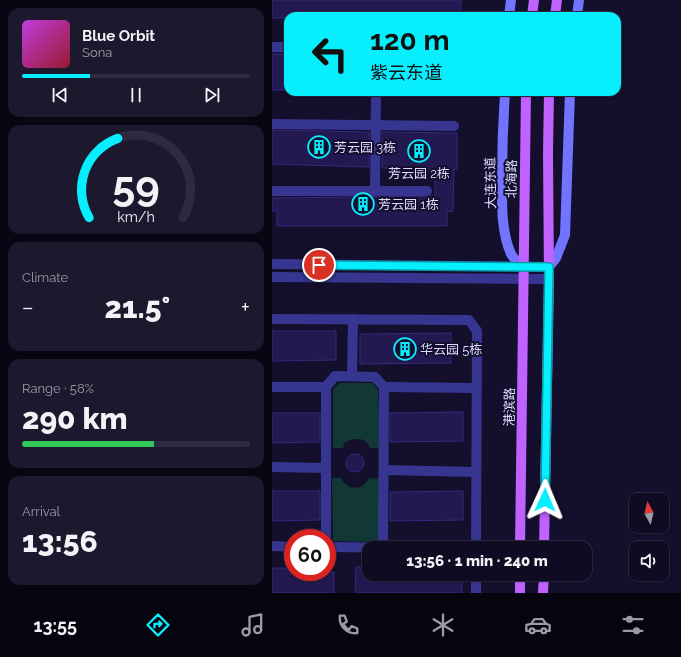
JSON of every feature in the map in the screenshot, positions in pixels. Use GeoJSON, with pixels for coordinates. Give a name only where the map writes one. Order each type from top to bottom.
{"type":"FeatureCollection","features":[{"type":"Feature","properties":{"kind":"main road"},"geometry":{"type":"LineString","coordinates":[[509,12],[510,0]]}},
{"type":"Feature","properties":{"kind":"main road"},"geometry":{"type":"LineString","coordinates":[[532,12],[534,0]]}},
{"type":"Feature","properties":{"kind":"main road"},"geometry":{"type":"LineString","coordinates":[[556,12],[557,0]]}},
{"type":"Feature","properties":{"kind":"main road"},"geometry":{"type":"LineString","coordinates":[[577,12],[579,0]]}},
{"type":"Feature","properties":{"kind":"main road","name":"大连东道"},"geometry":{"type":"LineString","coordinates":[[505,96],[502,142],[503,221],[507,243],[512,255],[523,267]]}},
{"type":"Feature","properties":{"kind":"main road","name":"北海路"},"geometry":{"type":"LineString","coordinates":[[523,267],[526,96]]}},
{"type":"Feature","properties":{"kind":"main road"},"geometry":{"type":"LineString","coordinates":[[544,541],[549,279],[549,96]]}},
{"type":"Feature","properties":{"kind":"main road"},"geometry":{"type":"LineString","coordinates":[[549,267],[556,258],[565,235],[570,96]]}},
{"type":"Feature","properties":{"kind":"main road","name":"港滨路"},"geometry":{"type":"LineString","coordinates":[[520,541],[523,267]]}},
{"type":"Feature","properties":{"kind":"main road"},"geometry":{"type":"LineString","coordinates":[[520,581],[520,593]]}},
{"type":"Feature","properties":{"kind":"main road"},"geometry":{"type":"LineString","coordinates":[[543,593],[544,581]]}},
{"type":"Feature","properties":{"kind":"street"},"geometry":{"type":"LineString","coordinates":[[272,47],[284,47]]}},
{"type":"Feature","properties":{"kind":"street"},"geometry":{"type":"LineString","coordinates":[[375,191],[376,96]]}},
{"type":"Feature","properties":{"kind":"street"},"geometry":{"type":"LineString","coordinates":[[272,124],[454,126]]}},
{"type":"Feature","properties":{"kind":"street"},"geometry":{"type":"LineString","coordinates":[[272,191],[427,192]]}},
{"type":"Feature","properties":{"kind":"street"},"geometry":{"type":"LineString","coordinates":[[272,264],[549,267]]}},
{"type":"Feature","properties":{"kind":"street"},"geometry":{"type":"LineString","coordinates":[[272,277],[549,279]]}},
{"type":"Feature","properties":{"kind":"street"},"geometry":{"type":"LineString","coordinates":[[272,319],[469,320],[477,331],[476,541]]}},
{"type":"Feature","properties":{"kind":"street"},"geometry":{"type":"LineString","coordinates":[[352,376],[353,319]]}},
{"type":"Feature","properties":{"kind":"street"},"geometry":{"type":"LineString","coordinates":[[326,529],[326,386],[335,376],[375,377],[384,387],[383,541]]}},
{"type":"Feature","properties":{"kind":"street"},"geometry":{"type":"LineString","coordinates":[[272,387],[326,386]]}},
{"type":"Feature","properties":{"kind":"street"},"geometry":{"type":"LineString","coordinates":[[384,387],[476,388]]}},
{"type":"Feature","properties":{"kind":"street"},"geometry":{"type":"LineString","coordinates":[[272,467],[326,468]]}},
{"type":"Feature","properties":{"kind":"street"},"geometry":{"type":"LineString","coordinates":[[384,470],[476,472]]}},
{"type":"Feature","properties":{"kind":"street"},"geometry":{"type":"LineString","coordinates":[[272,546],[284,546]]}},
{"type":"Feature","properties":{"kind":"street"},"geometry":{"type":"LineString","coordinates":[[336,547],[362,548]]}},
{"type":"Feature","properties":{"kind":"street"},"geometry":{"type":"LineString","coordinates":[[476,581],[476,593]]}},
{"type":"Feature","properties":{"kind":"green space"},"geometry":{"type":"Polygon","coordinates":[[[340,383],[372,383],[378,390],[380,448],[370,448],[366,441],[356,439],[345,442],[343,448],[333,448],[333,389],[340,383]]]}},
{"type":"Feature","properties":{"kind":"green space"},"geometry":{"type":"Polygon","coordinates":[[[332,478],[341,478],[347,485],[355,488],[363,485],[369,478],[379,479],[379,541],[336,541],[336,529],[333,529],[332,478]]]}},
{"type":"Feature","properties":{"kind":"building"},"geometry":{"type":"Polygon","coordinates":[[[272,0],[461,0],[461,12],[284,12],[284,18],[272,18],[272,0]]]}},
{"type":"Feature","properties":{"kind":"building"},"geometry":{"type":"Polygon","coordinates":[[[272,54],[284,54],[284,90],[272,90],[272,54]]]}},
{"type":"Feature","properties":{"kind":"building","name":"芳云园 3栋"},"geometry":{"type":"Polygon","coordinates":[[[272,130],[369,132],[369,167],[272,164],[272,130]]]}},
{"type":"Feature","properties":{"kind":"building","name":"芳云园 1栋"},"geometry":{"type":"Polygon","coordinates":[[[382,132],[457,133],[457,169],[454,169],[453,211],[447,212],[447,226],[277,226],[277,211],[272,211],[272,198],[435,196],[435,169],[382,168],[382,132]]]}},
{"type":"Feature","properties":{"kind":"building"},"geometry":{"type":"Polygon","coordinates":[[[272,331],[336,331],[336,360],[272,361],[272,331]]]}},
{"type":"Feature","properties":{"kind":"building","name":"华云园 5栋"},"geometry":{"type":"Polygon","coordinates":[[[451,333],[451,363],[360,364],[360,334],[451,333]]]}},
{"type":"Feature","properties":{"kind":"building"},"geometry":{"type":"Polygon","coordinates":[[[463,412],[463,441],[390,442],[390,413],[463,412]]]}},
{"type":"Feature","properties":{"kind":"building"},"geometry":{"type":"Polygon","coordinates":[[[272,413],[320,413],[320,442],[272,443],[272,413]]]}},
{"type":"Feature","properties":{"kind":"building"},"geometry":{"type":"Polygon","coordinates":[[[351,454],[359,454],[364,459],[362,470],[359,472],[351,472],[346,467],[346,459],[351,454]]]}},
{"type":"Feature","properties":{"kind":"building"},"geometry":{"type":"Polygon","coordinates":[[[272,491],[320,491],[320,520],[272,521],[272,491]]]}},
{"type":"Feature","properties":{"kind":"building"},"geometry":{"type":"Polygon","coordinates":[[[463,491],[463,520],[390,521],[390,492],[463,491]]]}},
{"type":"Feature","properties":{"kind":"building"},"geometry":{"type":"Polygon","coordinates":[[[356,567],[362,567],[362,581],[462,581],[462,593],[355,593],[356,567]]]}},
{"type":"Feature","properties":{"kind":"building"},"geometry":{"type":"Polygon","coordinates":[[[272,568],[284,568],[284,581],[334,581],[334,593],[272,593],[272,568]]]}},
{"type":"Feature","properties":{"kind":"place","name":"芳云园 3栋"},"geometry":{"type":"Point","coordinates":[319,147]}},
{"type":"Feature","properties":{"kind":"place","name":"芳云园 2栋"},"geometry":{"type":"Point","coordinates":[419,151]}},
{"type":"Feature","properties":{"kind":"place","name":"芳云园 1栋"},"geometry":{"type":"Point","coordinates":[363,204]}},
{"type":"Feature","properties":{"kind":"place","name":"华云园 5栋"},"geometry":{"type":"Point","coordinates":[405,349]}},
{"type":"Feature","properties":{"kind":"route"},"geometry":{"type":"LineString","coordinates":[[319,265],[549,267],[545,500]]}}]}
